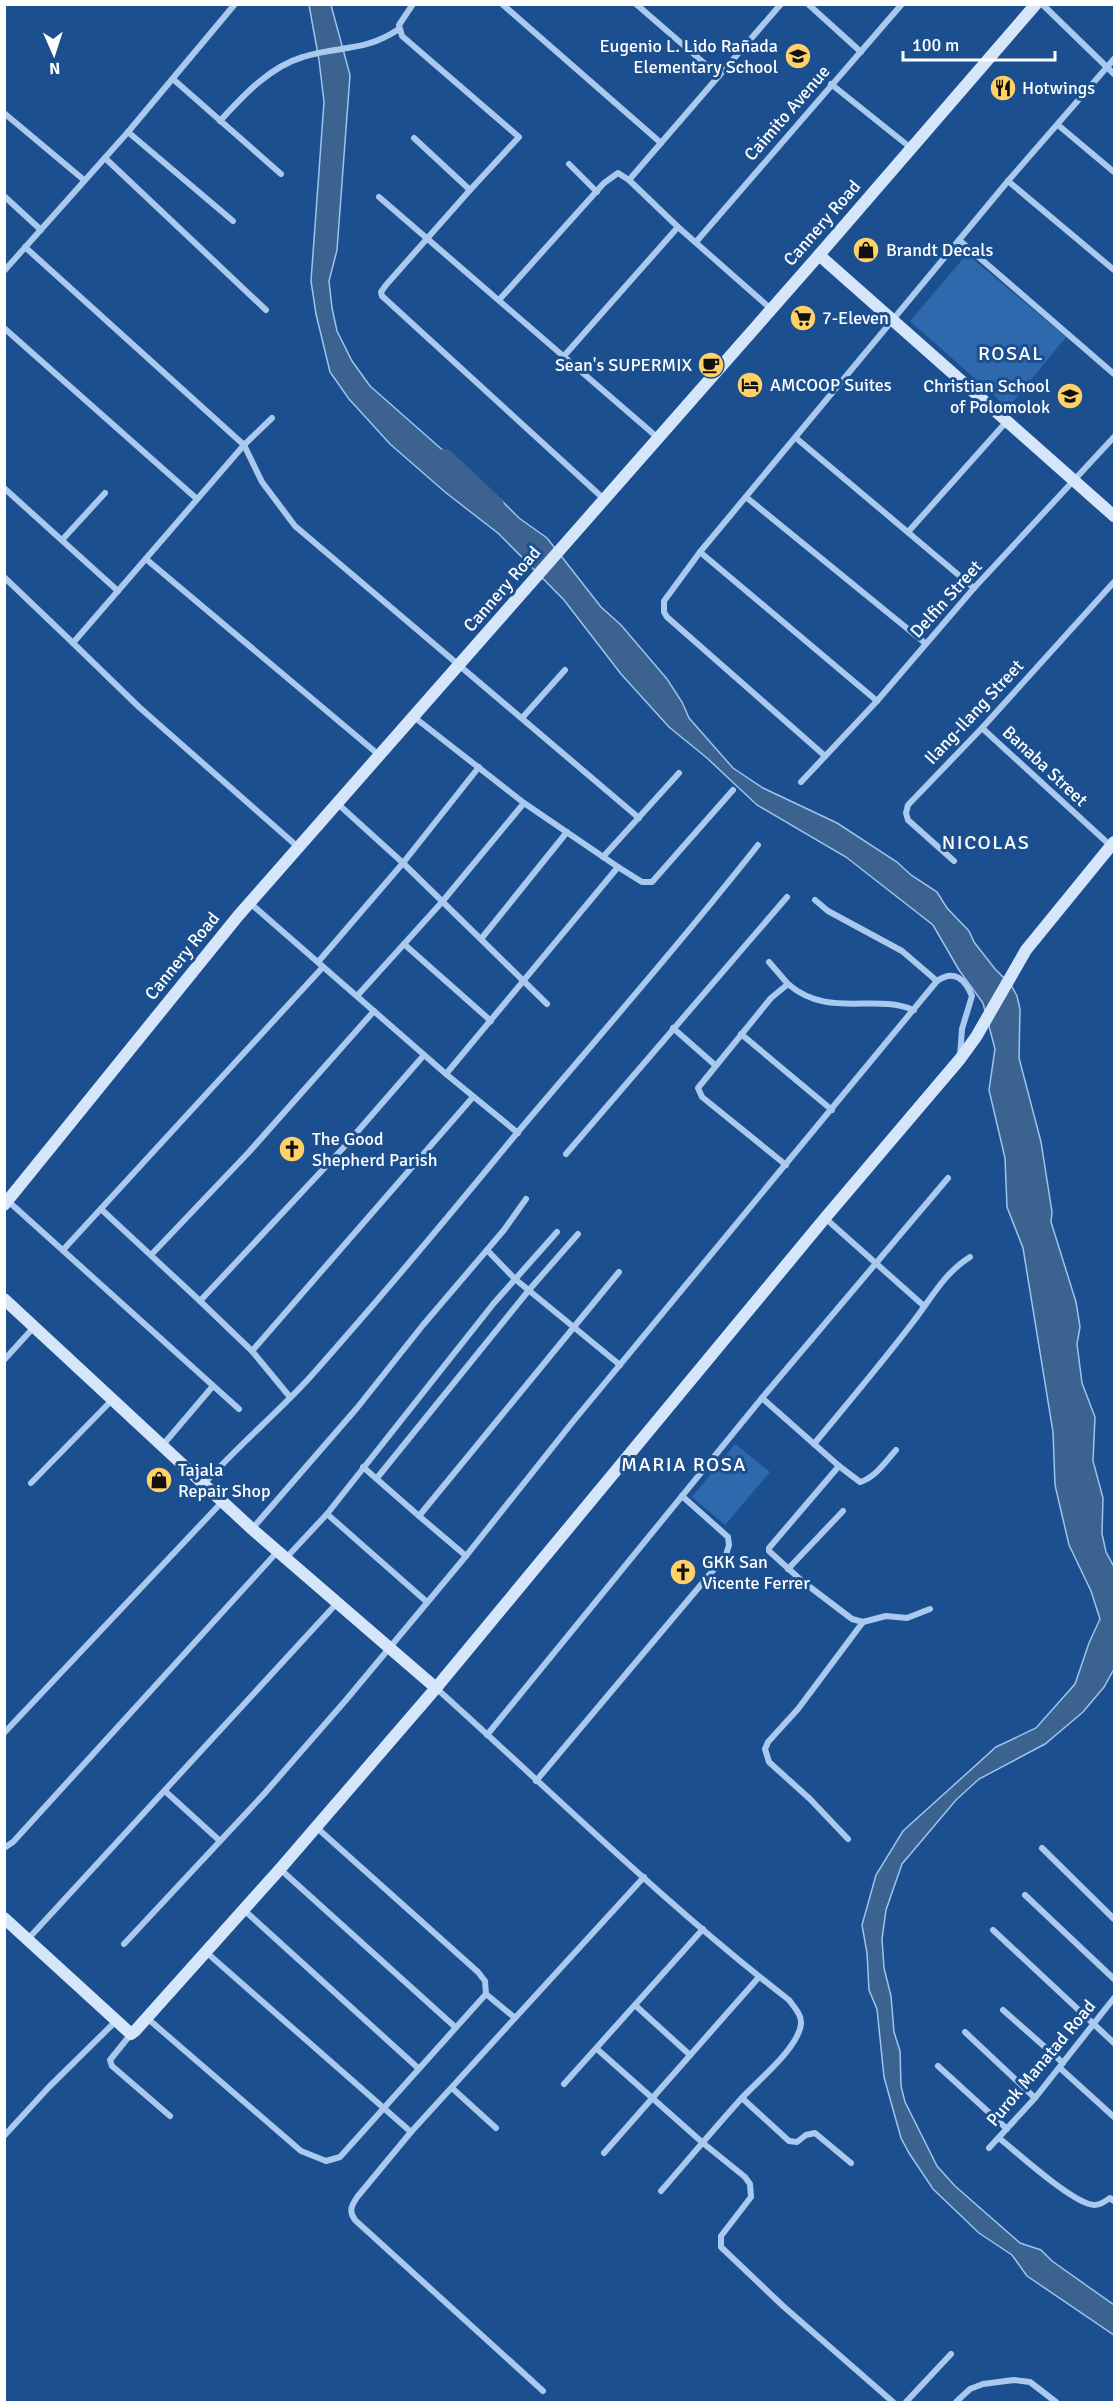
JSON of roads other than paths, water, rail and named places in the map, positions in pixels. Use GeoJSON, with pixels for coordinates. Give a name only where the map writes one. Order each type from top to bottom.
{"type":"FeatureCollection","features":[{"type":"Feature","properties":{"kind":"street"},"geometry":{"type":"LineString","coordinates":[[4,271],[128,132],[235,4]]}},
{"type":"Feature","properties":{"kind":"street"},"geometry":{"type":"LineString","coordinates":[[220,121],[258,83],[279,68],[301,57],[360,47],[382,40],[399,29],[401,19],[413,4]]}},
{"type":"Feature","properties":{"kind":"street"},"geometry":{"type":"LineString","coordinates":[[502,4],[661,143]]}},
{"type":"Feature","properties":{"kind":"street"},"geometry":{"type":"LineString","coordinates":[[636,4],[719,76]]}},
{"type":"Feature","properties":{"kind":"street"},"geometry":{"type":"LineString","coordinates":[[808,4],[861,52]]}},
{"type":"Feature","properties":{"kind":"street","name":"Caimito Avenue"},"geometry":{"type":"LineString","coordinates":[[696,242],[902,4]]}},
{"type":"Feature","properties":{"kind":"street","name":"Cannery Road"},"geometry":{"type":"LineString","coordinates":[[6,1203],[250,902],[819,255],[1036,4]]}},
{"type":"Feature","properties":{"kind":"street"},"geometry":{"type":"LineString","coordinates":[[1042,4],[1114,74]]}},
{"type":"Feature","properties":{"kind":"street"},"geometry":{"type":"LineString","coordinates":[[629,180],[778,6]]}},
{"type":"Feature","properties":{"kind":"street"},"geometry":{"type":"LineString","coordinates":[[399,29],[408,42],[441,67],[519,137],[427,237],[386,285],[381,292],[382,296],[604,499]]}},
{"type":"Feature","properties":{"kind":"street"},"geometry":{"type":"LineString","coordinates":[[825,756],[664,612],[664,601],[700,552],[893,319],[1114,59]]}},
{"type":"Feature","properties":{"kind":"street"},"geometry":{"type":"LineString","coordinates":[[173,79],[281,174]]}},
{"type":"Feature","properties":{"kind":"street"},"geometry":{"type":"LineString","coordinates":[[831,84],[911,148]]}},
{"type":"Feature","properties":{"kind":"street"},"geometry":{"type":"LineString","coordinates":[[4,113],[84,180]]}},
{"type":"Feature","properties":{"kind":"street"},"geometry":{"type":"LineString","coordinates":[[1058,125],[1114,172]]}},
{"type":"Feature","properties":{"kind":"street"},"geometry":{"type":"LineString","coordinates":[[128,132],[233,221]]}},
{"type":"Feature","properties":{"kind":"street"},"geometry":{"type":"LineString","coordinates":[[414,138],[470,189]]}},
{"type":"Feature","properties":{"kind":"street"},"geometry":{"type":"LineString","coordinates":[[105,158],[266,310]]}},
{"type":"Feature","properties":{"kind":"street"},"geometry":{"type":"LineString","coordinates":[[569,164],[597,192]]}},
{"type":"Feature","properties":{"kind":"street"},"geometry":{"type":"LineString","coordinates":[[499,300],[616,173],[622,174],[629,180],[678,227],[771,309]]}},
{"type":"Feature","properties":{"kind":"street"},"geometry":{"type":"LineString","coordinates":[[1008,181],[1114,270]]}},
{"type":"Feature","properties":{"kind":"street"},"geometry":{"type":"LineString","coordinates":[[4,196],[41,230]]}},
{"type":"Feature","properties":{"kind":"street"},"geometry":{"type":"LineString","coordinates":[[379,197],[657,437]]}},
{"type":"Feature","properties":{"kind":"street"},"geometry":{"type":"LineString","coordinates":[[564,356],[678,227]]}},
{"type":"Feature","properties":{"kind":"street"},"geometry":{"type":"LineString","coordinates":[[959,240],[1114,374]]}},
{"type":"Feature","properties":{"kind":"street"},"geometry":{"type":"LineString","coordinates":[[25,247],[244,444],[262,482],[295,526],[639,818]]}},
{"type":"Feature","properties":{"kind":"street"},"geometry":{"type":"LineString","coordinates":[[819,255],[1114,516]]}},
{"type":"Feature","properties":{"kind":"street"},"geometry":{"type":"LineString","coordinates":[[4,328],[197,500]]}},
{"type":"Feature","properties":{"kind":"street"},"geometry":{"type":"LineString","coordinates":[[72,643],[244,444],[272,418]]}},
{"type":"Feature","properties":{"kind":"street"},"geometry":{"type":"LineString","coordinates":[[908,532],[1007,420]]}},
{"type":"Feature","properties":{"kind":"street","name":"Delfin Street"},"geometry":{"type":"LineString","coordinates":[[801,783],[877,701],[974,588],[1075,481],[1114,436]]}},
{"type":"Feature","properties":{"kind":"street"},"geometry":{"type":"LineString","coordinates":[[796,438],[974,588]]}},
{"type":"Feature","properties":{"kind":"street"},"geometry":{"type":"LineString","coordinates":[[4,488],[118,591]]}},
{"type":"Feature","properties":{"kind":"street"},"geometry":{"type":"LineString","coordinates":[[62,540],[105,493]]}},
{"type":"Feature","properties":{"kind":"street"},"geometry":{"type":"LineString","coordinates":[[746,497],[925,644]]}},
{"type":"Feature","properties":{"kind":"street"},"geometry":{"type":"LineString","coordinates":[[700,552],[877,701]]}},
{"type":"Feature","properties":{"kind":"street"},"geometry":{"type":"LineString","coordinates":[[146,559],[379,755]]}},
{"type":"Feature","properties":{"kind":"street"},"geometry":{"type":"LineString","coordinates":[[4,577],[139,707],[298,847]]}},
{"type":"Feature","properties":{"kind":"street","name":"Ilang-Ilang Street"},"geometry":{"type":"LineString","coordinates":[[954,861],[908,820],[906,813],[908,804],[982,728],[1114,582]]}},
{"type":"Feature","properties":{"kind":"street"},"geometry":{"type":"LineString","coordinates":[[522,718],[565,670]]}},
{"type":"Feature","properties":{"kind":"street"},"geometry":{"type":"LineString","coordinates":[[414,717],[524,803],[642,882],[652,882],[733,790]]}},
{"type":"Feature","properties":{"kind":"street","name":"Banaba Street"},"geometry":{"type":"LineString","coordinates":[[982,728],[1113,846]]}},
{"type":"Feature","properties":{"kind":"street"},"geometry":{"type":"LineString","coordinates":[[63,1250],[321,964],[480,767]]}},
{"type":"Feature","properties":{"kind":"street"},"geometry":{"type":"LineString","coordinates":[[603,857],[679,773]]}},
{"type":"Feature","properties":{"kind":"street"},"geometry":{"type":"LineString","coordinates":[[357,996],[442,902],[524,803]]}},
{"type":"Feature","properties":{"kind":"street"},"geometry":{"type":"LineString","coordinates":[[338,804],[403,863],[547,1004]]}},
{"type":"Feature","properties":{"kind":"street"},"geometry":{"type":"LineString","coordinates":[[481,939],[567,832]]}},
{"type":"Feature","properties":{"kind":"street"},"geometry":{"type":"LineString","coordinates":[[204,1484],[250,1434],[290,1397],[457,1208],[692,929],[758,845]]}},
{"type":"Feature","properties":{"kind":"street"},"geometry":{"type":"LineString","coordinates":[[170,2116],[112,2066],[110,2060],[115,2052],[244,1910],[436,1688],[825,1218],[960,1059],[981,1029],[1026,950],[1113,846]]}},
{"type":"Feature","properties":{"kind":"street"},"geometry":{"type":"LineString","coordinates":[[446,1074],[618,867]]}},
{"type":"Feature","properties":{"kind":"street"},"geometry":{"type":"LineString","coordinates":[[566,1154],[787,897]]}},
{"type":"Feature","properties":{"kind":"street"},"geometry":{"type":"LineString","coordinates":[[815,900],[828,911],[902,951],[937,981]]}},
{"type":"Feature","properties":{"kind":"street"},"geometry":{"type":"LineString","coordinates":[[250,902],[446,1074],[518,1133]]}},
{"type":"Feature","properties":{"kind":"street"},"geometry":{"type":"LineString","coordinates":[[404,944],[491,1021]]}},
{"type":"Feature","properties":{"kind":"street"},"geometry":{"type":"LineString","coordinates":[[770,962],[795,990],[824,1001],[858,1005],[902,1005],[914,1010]]}},
{"type":"Feature","properties":{"kind":"street"},"geometry":{"type":"LineString","coordinates":[[124,1944],[346,1700],[937,981],[944,976],[956,976],[966,984],[972,996],[962,1029],[960,1059]]}},
{"type":"Feature","properties":{"kind":"street"},"geometry":{"type":"LineString","coordinates":[[786,1164],[702,1097],[698,1088],[771,998],[788,984]]}},
{"type":"Feature","properties":{"kind":"street"},"geometry":{"type":"LineString","coordinates":[[151,1255],[249,1152],[374,1011]]}},
{"type":"Feature","properties":{"kind":"street"},"geometry":{"type":"LineString","coordinates":[[672,1028],[715,1065]]}},
{"type":"Feature","properties":{"kind":"street"},"geometry":{"type":"LineString","coordinates":[[741,1034],[831,1110]]}},
{"type":"Feature","properties":{"kind":"street"},"geometry":{"type":"LineString","coordinates":[[200,1301],[344,1147],[424,1055]]}},
{"type":"Feature","properties":{"kind":"street"},"geometry":{"type":"LineString","coordinates":[[252,1351],[473,1096]]}},
{"type":"Feature","properties":{"kind":"street"},"geometry":{"type":"LineString","coordinates":[[487,1735],[762,1398],[948,1178]]}},
{"type":"Feature","properties":{"kind":"street"},"geometry":{"type":"LineString","coordinates":[[252,1529],[357,1408],[526,1199]]}},
{"type":"Feature","properties":{"kind":"street"},"geometry":{"type":"LineString","coordinates":[[6,1203],[63,1250],[239,1409]]}},
{"type":"Feature","properties":{"kind":"street"},"geometry":{"type":"LineString","coordinates":[[101,1209],[252,1351],[290,1397]]}},
{"type":"Feature","properties":{"kind":"street"},"geometry":{"type":"LineString","coordinates":[[825,1218],[924,1306]]}},
{"type":"Feature","properties":{"kind":"street"},"geometry":{"type":"LineString","coordinates":[[4,1848],[13,1842],[282,1554],[327,1514],[515,1279],[557,1232]]}},
{"type":"Feature","properties":{"kind":"street"},"geometry":{"type":"LineString","coordinates":[[377,1478],[529,1290],[578,1234]]}},
{"type":"Feature","properties":{"kind":"street"},"geometry":{"type":"LineString","coordinates":[[487,1250],[515,1279],[620,1365]]}},
{"type":"Feature","properties":{"kind":"street"},"geometry":{"type":"LineString","coordinates":[[814,1444],[955,1266],[970,1257]]}},
{"type":"Feature","properties":{"kind":"street"},"geometry":{"type":"LineString","coordinates":[[419,1515],[619,1272]]}},
{"type":"Feature","properties":{"kind":"street"},"geometry":{"type":"LineString","coordinates":[[4,1299],[252,1529],[436,1688],[536,1781],[703,1929],[789,2000],[797,2011],[801,2026],[795,2038],[774,2066],[742,2098],[661,2192]]}},
{"type":"Feature","properties":{"kind":"street"},"geometry":{"type":"LineString","coordinates":[[4,1360],[34,1327]]}},
{"type":"Feature","properties":{"kind":"street"},"geometry":{"type":"LineString","coordinates":[[162,1446],[213,1386]]}},
{"type":"Feature","properties":{"kind":"street"},"geometry":{"type":"LineString","coordinates":[[762,1398],[860,1482],[866,1480],[896,1449]]}},
{"type":"Feature","properties":{"kind":"street"},"geometry":{"type":"LineString","coordinates":[[31,1483],[112,1400]]}},
{"type":"Feature","properties":{"kind":"street"},"geometry":{"type":"LineString","coordinates":[[839,1466],[769,1548],[769,1551],[788,1569],[852,1619],[863,1622]]}},
{"type":"Feature","properties":{"kind":"street"},"geometry":{"type":"LineString","coordinates":[[363,1467],[466,1556]]}},
{"type":"Feature","properties":{"kind":"street"},"geometry":{"type":"LineString","coordinates":[[536,1781],[726,1555],[729,1545],[728,1537],[682,1496]]}},
{"type":"Feature","properties":{"kind":"street"},"geometry":{"type":"LineString","coordinates":[[4,1733],[222,1502]]}},
{"type":"Feature","properties":{"kind":"street"},"geometry":{"type":"LineString","coordinates":[[788,1569],[843,1511]]}},
{"type":"Feature","properties":{"kind":"street"},"geometry":{"type":"LineString","coordinates":[[327,1514],[427,1602]]}},
{"type":"Feature","properties":{"kind":"street"},"geometry":{"type":"LineString","coordinates":[[28,1939],[337,1603]]}},
{"type":"Feature","properties":{"kind":"street"},"geometry":{"type":"LineString","coordinates":[[848,1839],[810,1798],[769,1762],[765,1749],[768,1742],[798,1709],[863,1622],[879,1616],[908,1618],[930,1609]]}},
{"type":"Feature","properties":{"kind":"street"},"geometry":{"type":"LineString","coordinates":[[165,1791],[220,1841]]}},
{"type":"Feature","properties":{"kind":"street"},"geometry":{"type":"LineString","coordinates":[[316,1827],[478,1972],[485,1981],[486,1994],[515,2018]]}},
{"type":"Feature","properties":{"kind":"street"},"geometry":{"type":"LineString","coordinates":[[1042,1848],[1114,1919]]}},
{"type":"Feature","properties":{"kind":"street"},"geometry":{"type":"LineString","coordinates":[[280,1869],[454,2026]]}},
{"type":"Feature","properties":{"kind":"street"},"geometry":{"type":"LineString","coordinates":[[543,2391],[355,2220],[351,2214],[352,2205],[411,2132],[644,1877]]}},
{"type":"Feature","properties":{"kind":"street"},"geometry":{"type":"LineString","coordinates":[[1025,1895],[1114,1979]]}},
{"type":"Feature","properties":{"kind":"street"},"geometry":{"type":"LineString","coordinates":[[244,1910],[418,2068]]}},
{"type":"Feature","properties":{"kind":"street"},"geometry":{"type":"LineString","coordinates":[[4,1918],[131,2034]]}},
{"type":"Feature","properties":{"kind":"street"},"geometry":{"type":"LineString","coordinates":[[564,2084],[703,1929]]}},
{"type":"Feature","properties":{"kind":"street"},"geometry":{"type":"LineString","coordinates":[[993,1930],[1114,2043]]}},
{"type":"Feature","properties":{"kind":"street"},"geometry":{"type":"LineString","coordinates":[[206,1951],[411,2132]]}},
{"type":"Feature","properties":{"kind":"street"},"geometry":{"type":"LineString","coordinates":[[604,2152],[759,1977]]}},
{"type":"Feature","properties":{"kind":"street"},"geometry":{"type":"LineString","coordinates":[[147,2018],[301,2151],[326,2162],[340,2157],[454,2026],[486,1994]]}},
{"type":"Feature","properties":{"kind":"street","name":"Purok Manatad Road"},"geometry":{"type":"LineString","coordinates":[[989,2148],[1062,2066],[1114,1998]]}},
{"type":"Feature","properties":{"kind":"street"},"geometry":{"type":"LineString","coordinates":[[636,2006],[690,2055]]}},
{"type":"Feature","properties":{"kind":"street"},"geometry":{"type":"LineString","coordinates":[[1003,2010],[1114,2118]]}},
{"type":"Feature","properties":{"kind":"street"},"geometry":{"type":"LineString","coordinates":[[4,2136],[49,2087],[116,2021]]}},
{"type":"Feature","properties":{"kind":"street"},"geometry":{"type":"LineString","coordinates":[[965,2032],[1035,2098]]}},
{"type":"Feature","properties":{"kind":"street"},"geometry":{"type":"LineString","coordinates":[[597,2049],[745,2177],[752,2191],[751,2197],[721,2236],[721,2247],[783,2306],[893,2403]]}},
{"type":"Feature","properties":{"kind":"street"},"geometry":{"type":"LineString","coordinates":[[938,2066],[1007,2129]]}},
{"type":"Feature","properties":{"kind":"street"},"geometry":{"type":"LineString","coordinates":[[452,2088],[496,2128]]}},
{"type":"Feature","properties":{"kind":"street"},"geometry":{"type":"LineString","coordinates":[[742,2098],[789,2141],[797,2142],[806,2135],[815,2133],[851,2163]]}},
{"type":"Feature","properties":{"kind":"street"},"geometry":{"type":"LineString","coordinates":[[999,2138],[1065,2189],[1089,2204],[1097,2205],[1113,2197]]}},
{"type":"Feature","properties":{"kind":"street"},"geometry":{"type":"LineString","coordinates":[[906,2403],[951,2354]]}},
{"type":"Feature","properties":{"kind":"street"},"geometry":{"type":"LineString","coordinates":[[956,2403],[970,2389],[983,2384],[1014,2380],[1030,2382],[1056,2403]]}},
{"type":"Feature","properties":{"kind":"waterway"},"geometry":{"type":"LineString","coordinates":[[445,458],[495,505]]}},
{"type":"Feature","properties":{"kind":"place","name":"Eugenio L. Lido Rañada Elementary School"},"geometry":{"type":"Point","coordinates":[798,56]}},
{"type":"Feature","properties":{"kind":"place","name":"Hotwings"},"geometry":{"type":"Point","coordinates":[1003,88]}},
{"type":"Feature","properties":{"kind":"place","name":"Brandt Decals"},"geometry":{"type":"Point","coordinates":[866,250]}},
{"type":"Feature","properties":{"kind":"place","name":"7-Eleven"},"geometry":{"type":"Point","coordinates":[803,318]}},
{"type":"Feature","properties":{"kind":"place","name":"Sean's SUPERMIX"},"geometry":{"type":"Point","coordinates":[711,365]}},
{"type":"Feature","properties":{"kind":"place","name":"AMCOOP Suites"},"geometry":{"type":"Point","coordinates":[750,385]}},
{"type":"Feature","properties":{"kind":"place","name":"Christian School of Polomolok"},"geometry":{"type":"Point","coordinates":[1070,396]}},
{"type":"Feature","properties":{"kind":"place","name":"The Good Shepherd Parish"},"geometry":{"type":"Point","coordinates":[292,1149]}},
{"type":"Feature","properties":{"kind":"place","name":"Tajala Repair Shop"},"geometry":{"type":"Point","coordinates":[159,1480]}},
{"type":"Feature","properties":{"kind":"place","name":"GKK San Vicente Ferrer"},"geometry":{"type":"Point","coordinates":[683,1572]}},
{"type":"Feature","properties":{"kind":"district","name":"ROSAL"},"geometry":{"type":"Point","coordinates":[1011,353]}},
{"type":"Feature","properties":{"kind":"district","name":"NICOLAS"},"geometry":{"type":"Point","coordinates":[986,842]}},
{"type":"Feature","properties":{"kind":"district","name":"MARIA ROSA"},"geometry":{"type":"Point","coordinates":[684,1464]}}]}
